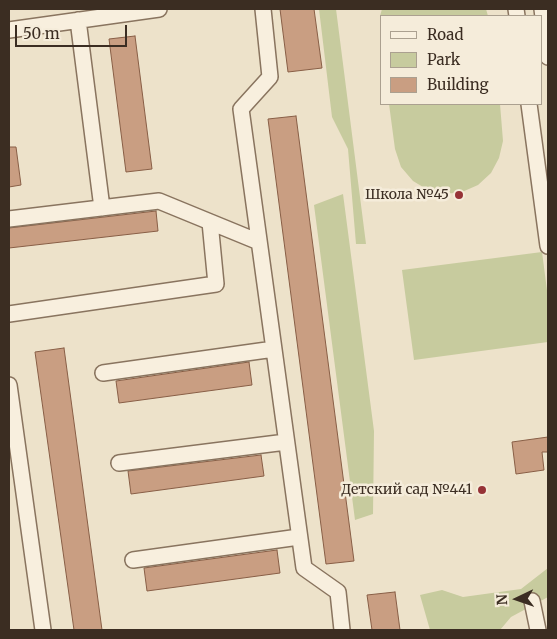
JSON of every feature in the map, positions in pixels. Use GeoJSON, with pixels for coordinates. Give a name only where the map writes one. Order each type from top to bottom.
{"type":"FeatureCollection","features":[{"type":"Feature","properties":{"kind":"lane"},"geometry":{"type":"LineString","coordinates":[[9,30],[159,9]]}},
{"type":"Feature","properties":{"kind":"lane"},"geometry":{"type":"LineString","coordinates":[[263,9],[270,77],[241,109],[304,568],[338,592],[342,630]]}},
{"type":"Feature","properties":{"kind":"lane"},"geometry":{"type":"LineString","coordinates":[[542,9],[548,56]]}},
{"type":"Feature","properties":{"kind":"lane"},"geometry":{"type":"LineString","coordinates":[[78,20],[102,208]]}},
{"type":"Feature","properties":{"kind":"lane"},"geometry":{"type":"LineString","coordinates":[[529,105],[542,158],[548,246]]}},
{"type":"Feature","properties":{"kind":"lane"},"geometry":{"type":"LineString","coordinates":[[9,219],[159,201],[259,242]]}},
{"type":"Feature","properties":{"kind":"lane"},"geometry":{"type":"LineString","coordinates":[[9,314],[216,284],[210,222]]}},
{"type":"Feature","properties":{"kind":"lane"},"geometry":{"type":"LineString","coordinates":[[103,372],[274,350]]}},
{"type":"Feature","properties":{"kind":"lane"},"geometry":{"type":"LineString","coordinates":[[9,385],[43,630]]}},
{"type":"Feature","properties":{"kind":"lane"},"geometry":{"type":"LineString","coordinates":[[119,463],[286,442]]}},
{"type":"Feature","properties":{"kind":"lane"},"geometry":{"type":"LineString","coordinates":[[133,560],[300,537]]}},
{"type":"Feature","properties":{"kind":"lane"},"geometry":{"type":"LineString","coordinates":[[532,601],[538,630]]}},
{"type":"Feature","properties":{"kind":"green space"},"geometry":{"type":"Polygon","coordinates":[[[319,9],[336,9],[366,244],[356,244],[348,149],[332,117],[319,9]]]}},
{"type":"Feature","properties":{"kind":"green space"},"geometry":{"type":"Polygon","coordinates":[[[382,9],[486,9],[488,15],[380,15],[382,9]]]}},
{"type":"Feature","properties":{"kind":"green space"},"geometry":{"type":"Polygon","coordinates":[[[389,105],[500,105],[503,141],[499,158],[491,173],[478,185],[462,192],[445,194],[428,190],[413,181],[401,167],[395,149],[389,105]]]}},
{"type":"Feature","properties":{"kind":"green space"},"geometry":{"type":"Polygon","coordinates":[[[343,194],[374,431],[373,514],[355,520],[314,205],[343,194]]]}},
{"type":"Feature","properties":{"kind":"green space"},"geometry":{"type":"Polygon","coordinates":[[[542,252],[548,298],[548,342],[414,360],[402,270],[542,252]]]}},
{"type":"Feature","properties":{"kind":"green space"},"geometry":{"type":"Polygon","coordinates":[[[548,568],[548,597],[511,617],[500,630],[430,630],[420,595],[442,590],[463,597],[521,589],[548,568]]]}},
{"type":"Feature","properties":{"kind":"building"},"geometry":{"type":"Polygon","coordinates":[[[280,9],[314,9],[322,68],[288,72],[280,9]]]}},
{"type":"Feature","properties":{"kind":"building"},"geometry":{"type":"Polygon","coordinates":[[[135,36],[152,169],[126,172],[109,39],[135,36]]]}},
{"type":"Feature","properties":{"kind":"building"},"geometry":{"type":"Polygon","coordinates":[[[296,116],[354,561],[326,564],[268,119],[296,116]]]}},
{"type":"Feature","properties":{"kind":"building"},"geometry":{"type":"Polygon","coordinates":[[[9,147],[16,147],[21,185],[9,187],[9,147]]]}},
{"type":"Feature","properties":{"kind":"building"},"geometry":{"type":"Polygon","coordinates":[[[156,211],[158,231],[9,248],[9,228],[156,211]]]}},
{"type":"Feature","properties":{"kind":"building"},"geometry":{"type":"Polygon","coordinates":[[[64,348],[102,630],[74,630],[35,352],[64,348]]]}},
{"type":"Feature","properties":{"kind":"building"},"geometry":{"type":"Polygon","coordinates":[[[249,362],[252,385],[119,403],[116,381],[249,362]]]}},
{"type":"Feature","properties":{"kind":"building"},"geometry":{"type":"Polygon","coordinates":[[[548,437],[548,452],[542,452],[544,470],[516,474],[512,442],[548,437]]]}},
{"type":"Feature","properties":{"kind":"building"},"geometry":{"type":"Polygon","coordinates":[[[261,455],[264,476],[131,494],[128,471],[261,455]]]}},
{"type":"Feature","properties":{"kind":"building"},"geometry":{"type":"Polygon","coordinates":[[[277,550],[280,573],[147,591],[144,568],[277,550]]]}},
{"type":"Feature","properties":{"kind":"building"},"geometry":{"type":"Polygon","coordinates":[[[395,592],[400,630],[372,630],[367,595],[395,592]]]}},
{"type":"Feature","properties":{"kind":"place","name":"Школа №45"},"geometry":{"type":"Point","coordinates":[459,195]}},
{"type":"Feature","properties":{"kind":"place","name":"Детский сад №441"},"geometry":{"type":"Point","coordinates":[482,490]}}]}
